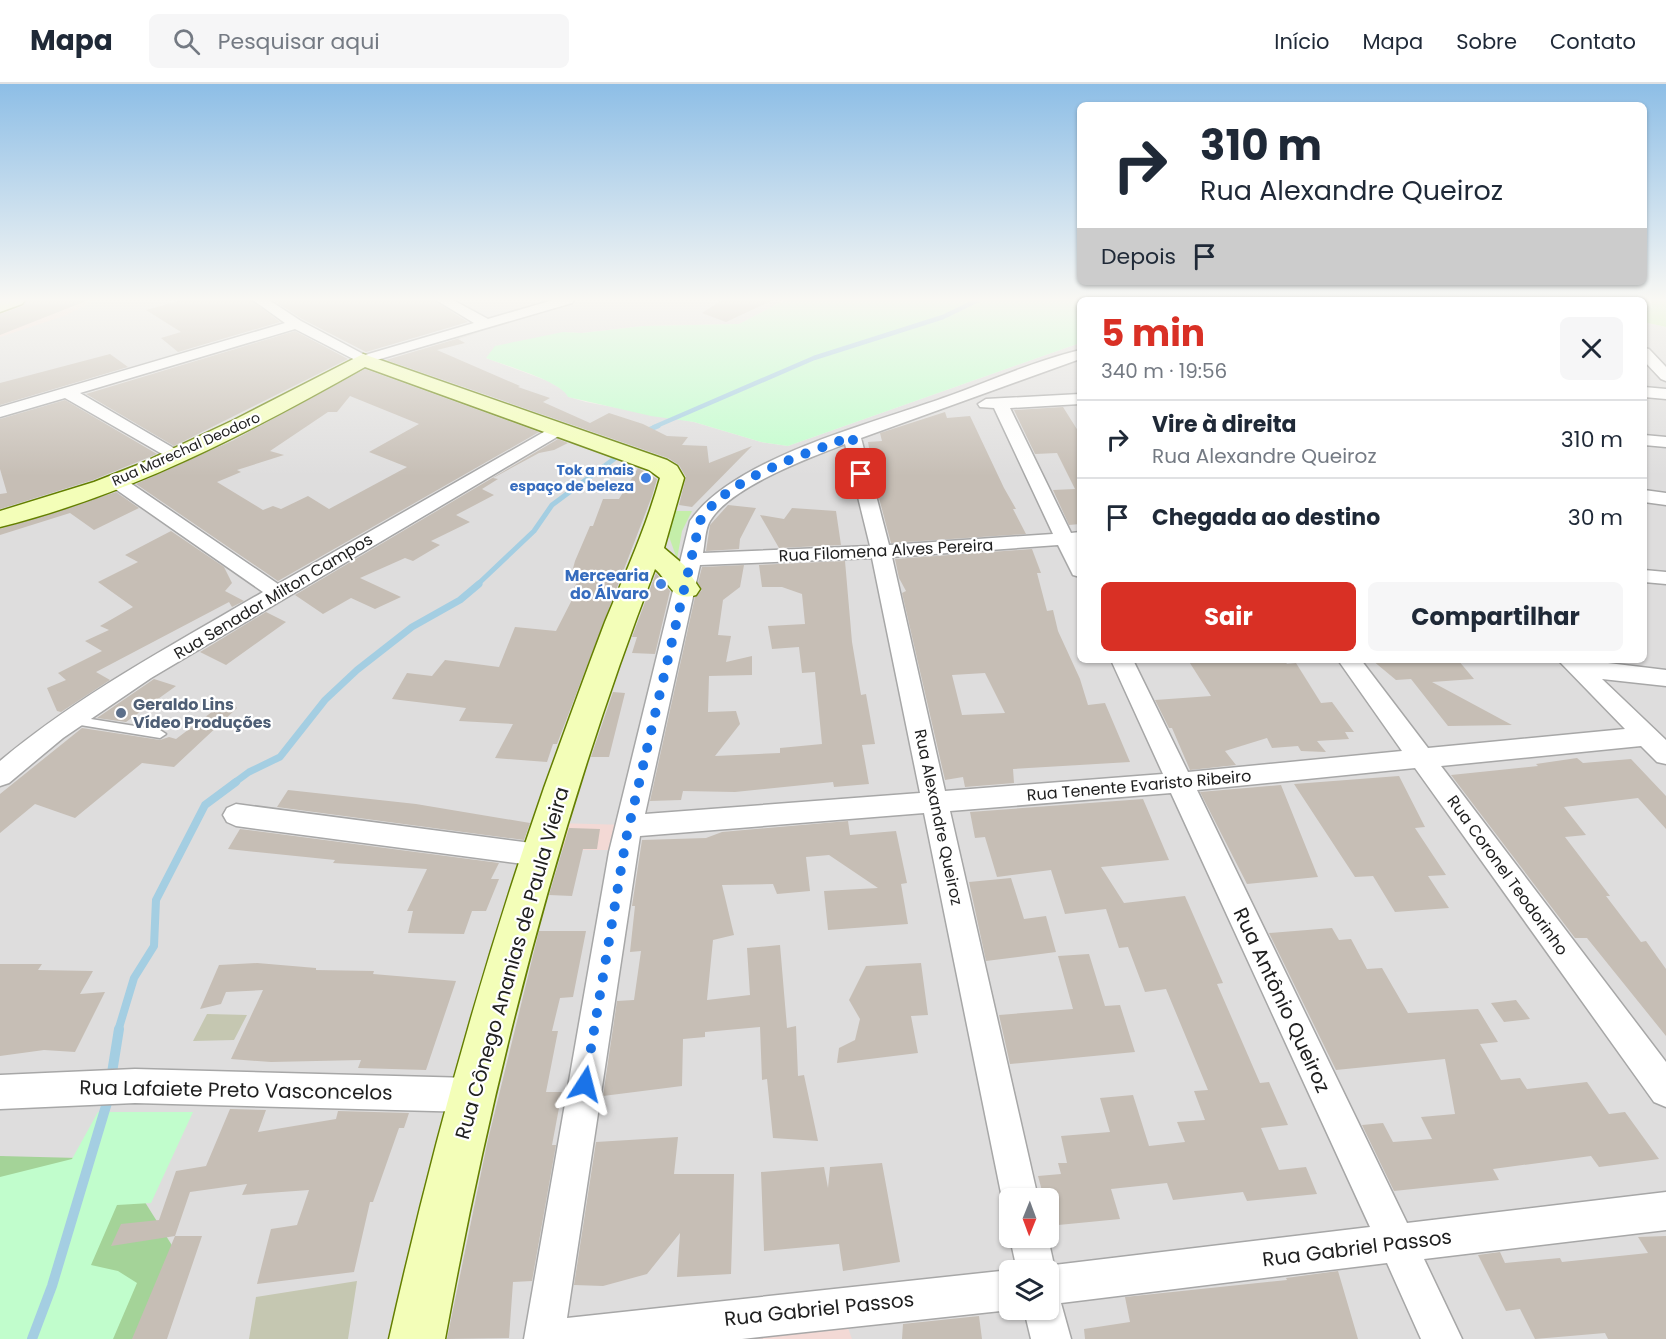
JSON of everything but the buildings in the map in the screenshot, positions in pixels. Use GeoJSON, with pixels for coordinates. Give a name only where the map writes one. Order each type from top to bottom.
{"type":"FeatureCollection","features":[{"type":"Feature","properties":{"kind":"street"},"geometry":{"type":"LineString","coordinates":[[0,412],[180,359]]}},
{"type":"Feature","properties":{"kind":"street"},"geometry":{"type":"LineString","coordinates":[[360,359],[556,430]]}},
{"type":"Feature","properties":{"kind":"street"},"geometry":{"type":"LineString","coordinates":[[363,360],[368,359]]}},
{"type":"Feature","properties":{"kind":"street"},"geometry":{"type":"LineString","coordinates":[[544,1339],[629,826],[700,521],[706,510],[738,486],[795,458],[1067,359]]}},
{"type":"Feature","properties":{"kind":"street"},"geometry":{"type":"LineString","coordinates":[[1650,359],[1666,376]]}},
{"type":"Feature","properties":{"kind":"street","name":"Rua Marechal Deodoro"},"geometry":{"type":"LineString","coordinates":[[0,519],[117,482],[176,457],[264,414],[363,360]]}},
{"type":"Feature","properties":{"kind":"street"},"geometry":{"type":"LineString","coordinates":[[67,392],[176,457]]}},
{"type":"Feature","properties":{"kind":"street"},"geometry":{"type":"LineString","coordinates":[[1647,392],[1666,394]]}},
{"type":"Feature","properties":{"kind":"street"},"geometry":{"type":"LineString","coordinates":[[939,405],[1077,399]]}},
{"type":"Feature","properties":{"kind":"street"},"geometry":{"type":"LineString","coordinates":[[1000,404],[1072,539],[1077,559]]}},
{"type":"Feature","properties":{"kind":"street","name":"Rua Cônego Ananias de Paula Vieira"},"geometry":{"type":"LineString","coordinates":[[417,1339],[439,1227],[471,1095],[540,855],[620,623],[666,505],[672,478],[668,471],[632,456],[556,430]]}},
{"type":"Feature","properties":{"kind":"street","name":"Rua Senador Milton Campos"},"geometry":{"type":"LineString","coordinates":[[0,776],[24,754],[72,720],[173,655],[556,430]]}},
{"type":"Feature","properties":{"kind":"street","name":"Rua Alexandre Queiroz"},"geometry":{"type":"LineString","coordinates":[[852,436],[882,552],[1018,1188]]}},
{"type":"Feature","properties":{"kind":"street"},"geometry":{"type":"LineString","coordinates":[[1647,440],[1666,442]]}},
{"type":"Feature","properties":{"kind":"street"},"geometry":{"type":"LineString","coordinates":[[117,482],[278,593]]}},
{"type":"Feature","properties":{"kind":"street"},"geometry":{"type":"LineString","coordinates":[[1647,496],[1666,499]]}},
{"type":"Feature","properties":{"kind":"street","name":"Rua Filomena Alves Pereira"},"geometry":{"type":"LineString","coordinates":[[692,560],[882,552],[1072,539]]}},
{"type":"Feature","properties":{"kind":"street"},"geometry":{"type":"LineString","coordinates":[[649,549],[674,571],[686,589]]}},
{"type":"Feature","properties":{"kind":"street"},"geometry":{"type":"LineString","coordinates":[[1647,576],[1666,578]]}},
{"type":"Feature","properties":{"kind":"street","name":"Rua Antônio Queiroz"},"geometry":{"type":"LineString","coordinates":[[1123,663],[1442,1339]]}},
{"type":"Feature","properties":{"kind":"street","name":"Rua Coronel Teodorinho"},"geometry":{"type":"LineString","coordinates":[[1351,663],[1666,1090]]}},
{"type":"Feature","properties":{"kind":"street"},"geometry":{"type":"LineString","coordinates":[[1573,664],[1666,678]]}},
{"type":"Feature","properties":{"kind":"street"},"geometry":{"type":"LineString","coordinates":[[1573,664],[1666,755]]}},
{"type":"Feature","properties":{"kind":"street","name":"Rua Tenente Evaristo Ribeiro"},"geometry":{"type":"LineString","coordinates":[[629,826],[1181,782],[1648,736]]}},
{"type":"Feature","properties":{"kind":"street"},"geometry":{"type":"LineString","coordinates":[[0,759],[24,754]]}},
{"type":"Feature","properties":{"kind":"street"},"geometry":{"type":"LineString","coordinates":[[236,814],[540,855]]}},
{"type":"Feature","properties":{"kind":"street","name":"Rua Lafaiete Preto Vasconcelos"},"geometry":{"type":"LineString","coordinates":[[0,1092],[135,1086],[471,1095]]}},
{"type":"Feature","properties":{"kind":"street","name":"Rua Gabriel Passos"},"geometry":{"type":"LineString","coordinates":[[1059,1284],[1666,1211]]}},
{"type":"Feature","properties":{"kind":"street","name":"Rua Gabriel Passos"},"geometry":{"type":"LineString","coordinates":[[558,1339],[999,1291]]}},
{"type":"Feature","properties":{"kind":"street"},"geometry":{"type":"LineString","coordinates":[[1046,1320],[1051,1339]]}},
{"type":"Feature","properties":{"kind":"lane"},"geometry":{"type":"LineString","coordinates":[[72,720],[159,734]]}},
{"type":"Feature","properties":{"kind":"shaded area"},"geometry":{"type":"Polygon","coordinates":[[[0,359],[488,359],[548,381],[567,392],[569,397],[586,402],[694,422],[761,442],[788,446],[1036,359],[1077,359],[1077,663],[1647,663],[1647,359],[1666,359],[1666,1339],[0,1339],[0,359]]]}},
{"type":"Feature","properties":{"kind":"shaded area"},"geometry":{"type":"Polygon","coordinates":[[[557,823],[626,825],[618,850],[547,850],[557,823]]]}},
{"type":"Feature","properties":{"kind":"shaded area"},"geometry":{"type":"Polygon","coordinates":[[[207,1014],[247,1015],[234,1040],[193,1041],[207,1014]]]}},
{"type":"Feature","properties":{"kind":"shaded area"},"geometry":{"type":"Polygon","coordinates":[[[357,1281],[348,1339],[249,1339],[256,1297],[357,1281]]]}},
{"type":"Feature","properties":{"kind":"shaded area"},"geometry":{"type":"Polygon","coordinates":[[[846,1322],[852,1339],[704,1339],[846,1322]]]}},
{"type":"Feature","properties":{"kind":"green space"},"geometry":{"type":"Polygon","coordinates":[[[488,359],[1036,359],[788,446],[761,442],[694,422],[651,416],[568,397],[555,385],[488,359]]]}},
{"type":"Feature","properties":{"kind":"green space"},"geometry":{"type":"Polygon","coordinates":[[[675,511],[692,511],[682,531],[677,559],[667,531],[675,511]]]}},
{"type":"Feature","properties":{"kind":"green space"},"geometry":{"type":"Polygon","coordinates":[[[98,1112],[193,1112],[151,1203],[117,1205],[91,1265],[118,1271],[137,1283],[113,1339],[0,1339],[0,1177],[72,1159],[98,1112]]]}},
{"type":"Feature","properties":{"kind":"green space"},"geometry":{"type":"Polygon","coordinates":[[[0,1156],[118,1159],[188,1271],[158,1339],[0,1339],[0,1156]]]}},
{"type":"Feature","properties":{"kind":"waterway"},"geometry":{"type":"LineString","coordinates":[[654,427],[813,359]]}},
{"type":"Feature","properties":{"kind":"waterway"},"geometry":{"type":"LineString","coordinates":[[643,432],[658,426]]}},
{"type":"Feature","properties":{"kind":"waterway"},"geometry":{"type":"LineString","coordinates":[[477,585],[534,531],[552,505],[614,459],[619,452]]}},
{"type":"Feature","properties":{"kind":"waterway"},"geometry":{"type":"LineString","coordinates":[[234,783],[249,772],[280,757],[325,700],[357,670],[412,627],[460,600],[479,584]]}},
{"type":"Feature","properties":{"kind":"waterway"},"geometry":{"type":"LineString","coordinates":[[118,1031],[134,978],[154,946],[156,900],[205,805],[236,782]]}},
{"type":"Feature","properties":{"kind":"waterway"},"geometry":{"type":"LineString","coordinates":[[111,1079],[119,1029]]}},
{"type":"Feature","properties":{"kind":"waterway"},"geometry":{"type":"LineString","coordinates":[[32,1339],[52,1286],[109,1096]]}},
{"type":"Feature","properties":{"kind":"place","name":"Tok a mais espaço de beleza"},"geometry":{"type":"Point","coordinates":[646,478]}},
{"type":"Feature","properties":{"kind":"place","name":"Mercearia do Álvaro"},"geometry":{"type":"Point","coordinates":[661,584]}},
{"type":"Feature","properties":{"kind":"place","name":"Geraldo Lins Vídeo Produções"},"geometry":{"type":"Point","coordinates":[121,713]}},
{"type":"Feature","properties":{"kind":"route"},"geometry":{"type":"LineString","coordinates":[[585,1084],[623,852],[700,521],[706,510],[738,486],[795,458],[852,436],[861,474]]}}]}
